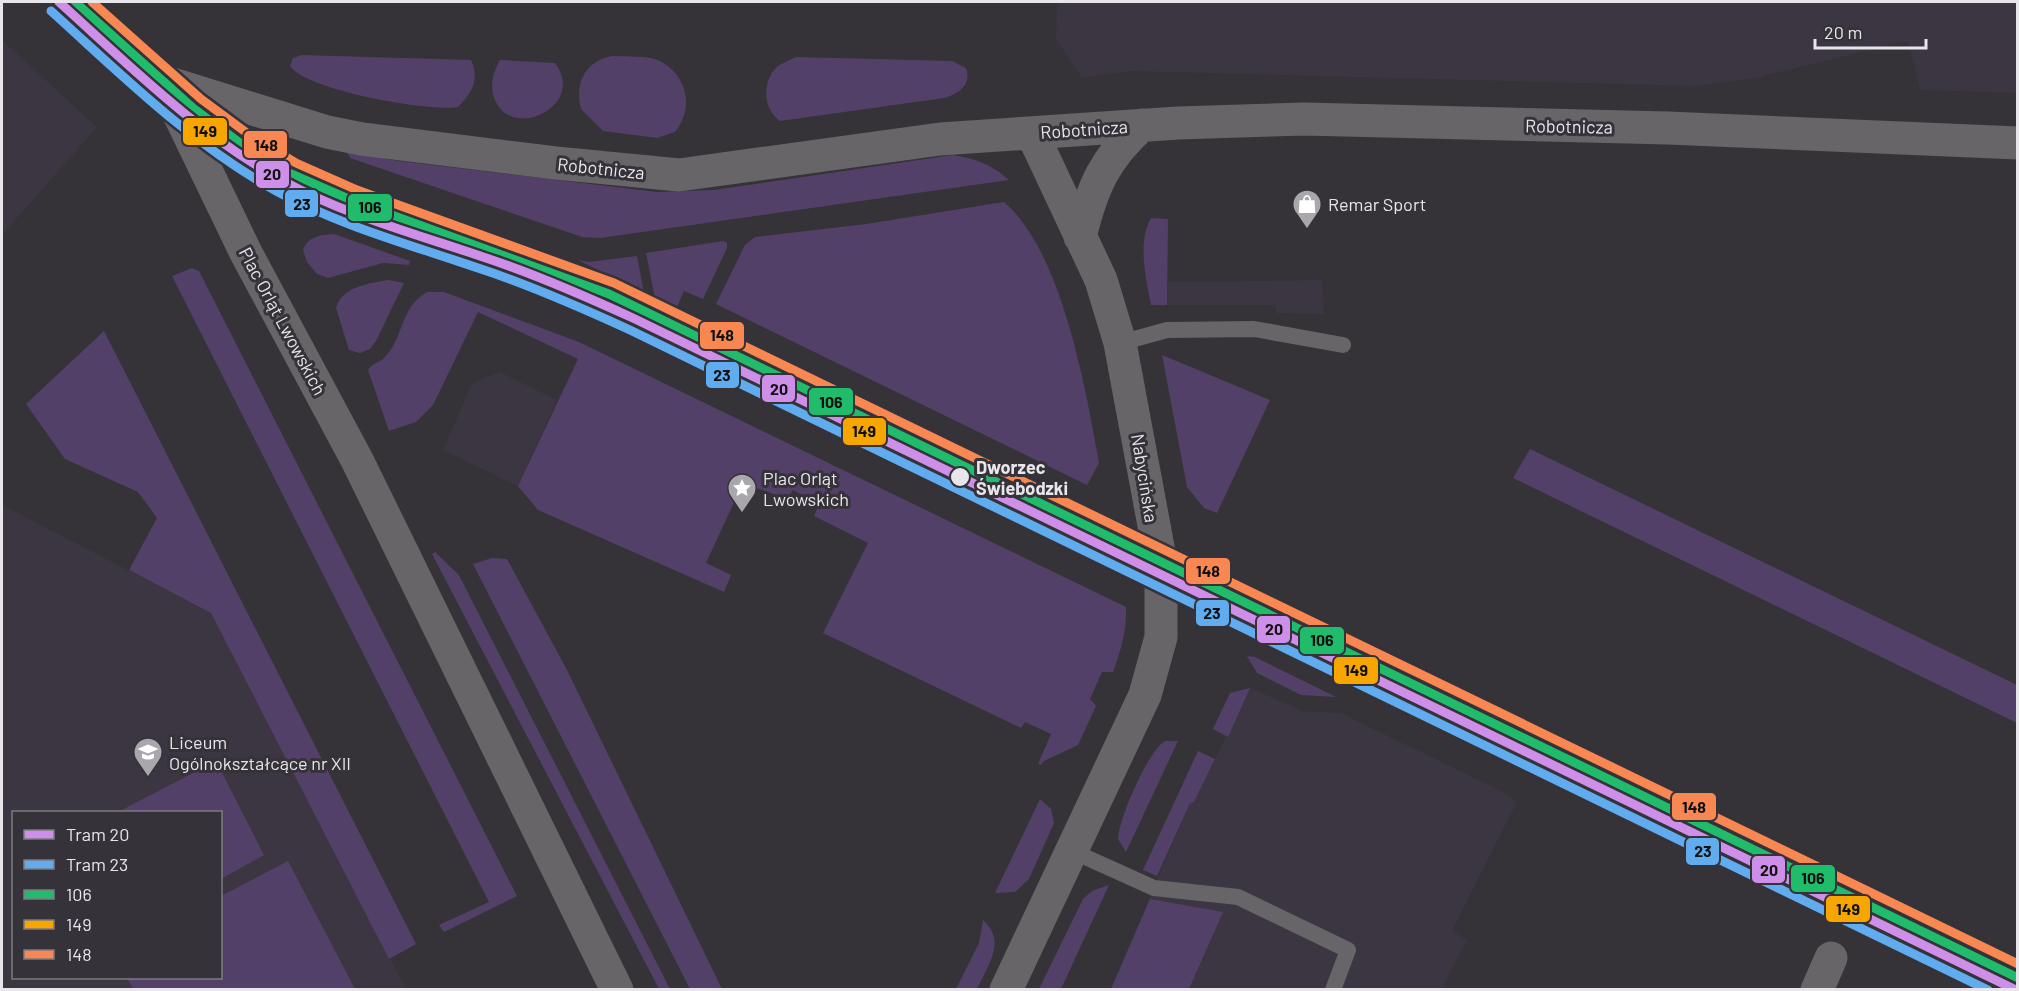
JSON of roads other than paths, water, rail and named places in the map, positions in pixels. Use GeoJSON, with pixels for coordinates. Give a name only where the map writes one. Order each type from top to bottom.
{"type":"FeatureCollection","features":[{"type":"Feature","properties":{"kind":"street","name":"Plac Orląt Lwowskich"},"geometry":{"type":"LineString","coordinates":[[75,2],[163,81],[246,253],[357,460],[617,990]]}},
{"type":"Feature","properties":{"kind":"street","name":"Robotnicza"},"geometry":{"type":"LineString","coordinates":[[163,81],[327,132],[369,140],[652,174],[694,174],[940,139],[1142,125],[1304,119],[1674,128],[1749,133],[2018,142]]}},
{"type":"Feature","properties":{"kind":"street"},"geometry":{"type":"LineString","coordinates":[[1080,237],[1089,199],[1101,172],[1119,146],[1142,125]]}},
{"type":"Feature","properties":{"kind":"street","name":"Nabycińska"},"geometry":{"type":"LineString","coordinates":[[1006,990],[1145,695],[1156,664],[1161,637],[1161,563],[1120,343],[1101,280],[1032,133]]}},
{"type":"Feature","properties":{"kind":"street"},"geometry":{"type":"LineString","coordinates":[[1817,990],[1831,958]]}},
{"type":"Feature","properties":{"kind":"lane"},"geometry":{"type":"LineString","coordinates":[[163,81],[194,109],[248,149],[311,184],[609,294],[2018,978]]}},
{"type":"Feature","properties":{"kind":"lane"},"geometry":{"type":"LineString","coordinates":[[1120,343],[1167,330],[1254,329],[1343,345]]}},
{"type":"Feature","properties":{"kind":"lane"},"geometry":{"type":"LineString","coordinates":[[1072,851],[1154,888],[1238,897],[1348,950],[1333,990]]}},
{"type":"Feature","properties":{"kind":"tram line","name":"20"},"geometry":{"type":"LineString","coordinates":[[59,2],[193,121],[283,181],[331,204],[522,271],[635,319],[2016,990]]}},
{"type":"Feature","properties":{"kind":"tram line","name":"23"},"geometry":{"type":"LineString","coordinates":[[51,11],[187,131],[216,153],[278,192],[351,225],[517,282],[630,330],[1988,990]]}},
{"type":"Feature","properties":{"kind":"place","name":"Remar Sport"},"geometry":{"type":"Point","coordinates":[1307,230]}},
{"type":"Feature","properties":{"kind":"place","name":"Dworzec Świebodzki"},"geometry":{"type":"Point","coordinates":[960,477]}},
{"type":"Feature","properties":{"kind":"place","name":"Plac Orląt Lwowskich"},"geometry":{"type":"Point","coordinates":[742,514]}},
{"type":"Feature","properties":{"kind":"place","name":"Liceum Ogólnokształcące nr XII"},"geometry":{"type":"Point","coordinates":[148,778]}}]}
